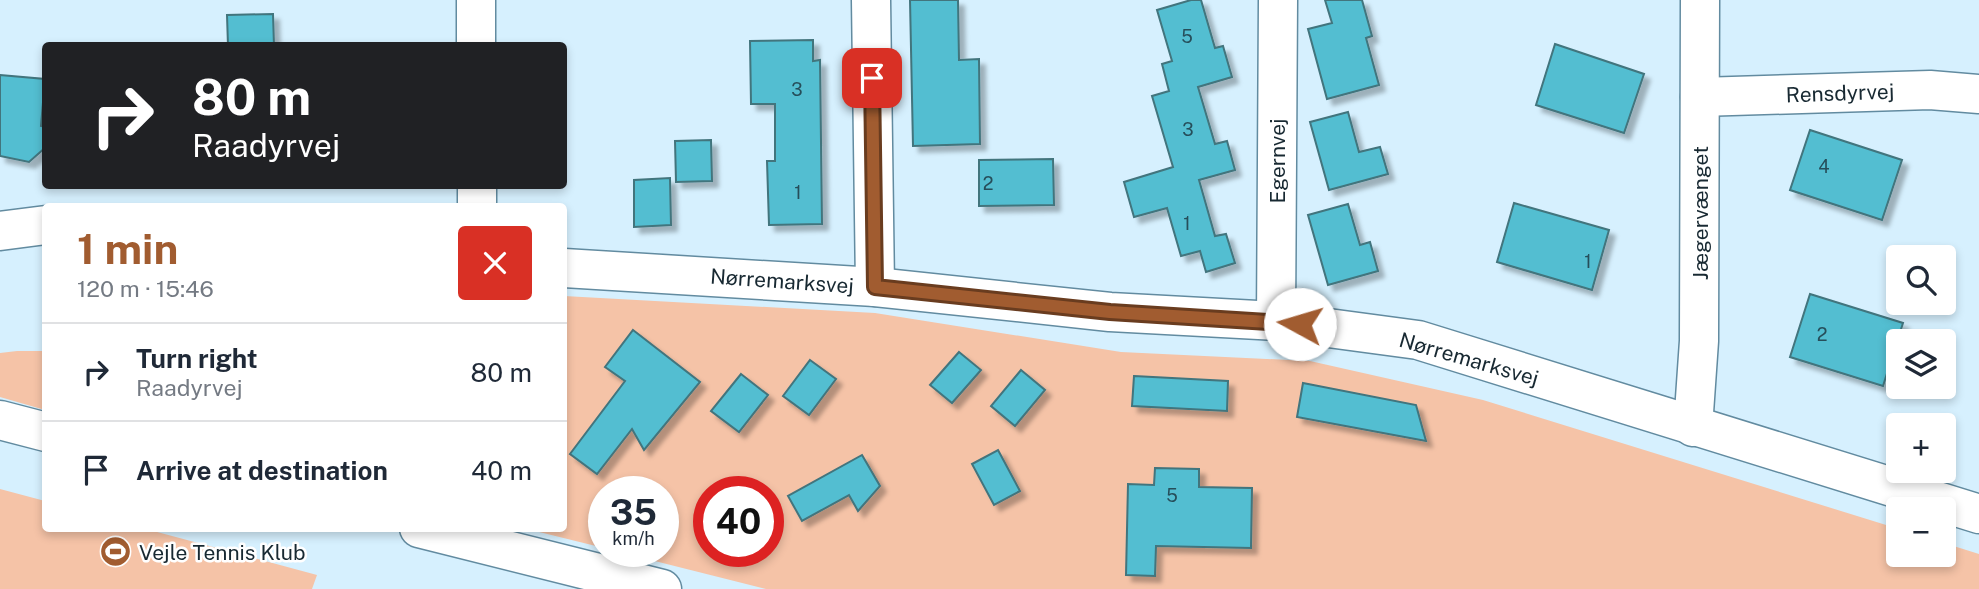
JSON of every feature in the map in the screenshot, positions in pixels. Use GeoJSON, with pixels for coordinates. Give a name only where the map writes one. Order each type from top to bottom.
{"type":"FeatureCollection","features":[{"type":"Feature","properties":{"kind":"street"},"geometry":{"type":"LineString","coordinates":[[476,0],[477,42]]}},
{"type":"Feature","properties":{"kind":"street"},"geometry":{"type":"LineString","coordinates":[[871,0],[875,287]]}},
{"type":"Feature","properties":{"kind":"street","name":"Egernvej"},"geometry":{"type":"LineString","coordinates":[[1276,321],[1278,0]]}},
{"type":"Feature","properties":{"kind":"street","name":"Jægervænget"},"geometry":{"type":"LineString","coordinates":[[1693,426],[1699,341],[1700,0]]}},
{"type":"Feature","properties":{"kind":"street","name":"Rensdyrvej"},"geometry":{"type":"LineString","coordinates":[[1700,97],[1930,90],[1979,94]]}},
{"type":"Feature","properties":{"kind":"street"},"geometry":{"type":"LineString","coordinates":[[0,231],[42,226]]}},
{"type":"Feature","properties":{"kind":"street","name":"Nørremarksvej"},"geometry":{"type":"LineString","coordinates":[[567,268],[875,287],[1110,312],[1276,321],[1418,340],[1979,514]]}},
{"type":"Feature","properties":{"kind":"street"},"geometry":{"type":"LineString","coordinates":[[0,420],[42,431]]}},
{"type":"Feature","properties":{"kind":"street"},"geometry":{"type":"LineString","coordinates":[[435,532],[662,589]]}},
{"type":"Feature","properties":{"kind":"shaded area"},"geometry":{"type":"Polygon","coordinates":[[[567,296],[875,313],[1121,352],[1310,361],[1483,400],[1886,525],[1886,567],[1956,567],[1956,547],[1979,554],[1979,589],[766,589],[679,567],[679,476],[588,476],[588,544],[539,532],[567,532],[567,296]]]}},
{"type":"Feature","properties":{"kind":"shaded area"},"geometry":{"type":"Polygon","coordinates":[[[42,351],[42,409],[0,397],[0,353],[42,351]]]}},
{"type":"Feature","properties":{"kind":"shaded area","name":"Vejle Tennis Klub"},"geometry":{"type":"Polygon","coordinates":[[[0,489],[42,500],[42,532],[157,532],[317,575],[312,589],[0,589],[0,489]]]}},
{"type":"Feature","properties":{"kind":"building"},"geometry":{"type":"Polygon","coordinates":[[[910,0],[958,0],[959,60],[979,59],[980,144],[913,146],[910,0]]]}},
{"type":"Feature","properties":{"kind":"building"},"geometry":{"type":"Polygon","coordinates":[[[1191,0],[1201,0],[1215,48],[1223,46],[1232,77],[1198,87],[1215,144],[1227,141],[1235,170],[1199,180],[1215,236],[1226,234],[1235,263],[1206,272],[1200,251],[1181,256],[1167,208],[1134,217],[1124,182],[1173,167],[1152,96],[1169,91],[1162,64],[1172,61],[1157,10],[1191,0]]]}},
{"type":"Feature","properties":{"kind":"building"},"geometry":{"type":"Polygon","coordinates":[[[1325,0],[1362,0],[1372,36],[1366,38],[1379,85],[1327,99],[1308,29],[1332,23],[1325,0]]]}},
{"type":"Feature","properties":{"kind":"building"},"geometry":{"type":"Polygon","coordinates":[[[273,14],[274,42],[228,42],[227,15],[273,14]]]}},
{"type":"Feature","properties":{"kind":"building"},"geometry":{"type":"Polygon","coordinates":[[[813,40],[813,61],[820,60],[822,224],[769,225],[767,161],[775,161],[775,104],[751,104],[750,41],[813,40]]]}},
{"type":"Feature","properties":{"kind":"building"},"geometry":{"type":"Polygon","coordinates":[[[1555,44],[1644,74],[1624,133],[1536,105],[1555,44]]]}},
{"type":"Feature","properties":{"kind":"building"},"geometry":{"type":"Polygon","coordinates":[[[0,75],[42,79],[42,151],[29,162],[0,156],[0,75]]]}},
{"type":"Feature","properties":{"kind":"building"},"geometry":{"type":"Polygon","coordinates":[[[1348,112],[1359,152],[1380,147],[1388,174],[1329,190],[1310,122],[1348,112]]]}},
{"type":"Feature","properties":{"kind":"building"},"geometry":{"type":"Polygon","coordinates":[[[1810,130],[1902,160],[1882,220],[1790,190],[1810,130]]]}},
{"type":"Feature","properties":{"kind":"building"},"geometry":{"type":"Polygon","coordinates":[[[711,140],[712,181],[676,182],[675,141],[711,140]]]}},
{"type":"Feature","properties":{"kind":"building"},"geometry":{"type":"Polygon","coordinates":[[[1053,159],[1054,205],[979,206],[979,160],[1053,159]]]}},
{"type":"Feature","properties":{"kind":"building"},"geometry":{"type":"Polygon","coordinates":[[[670,178],[671,225],[634,227],[634,180],[670,178]]]}},
{"type":"Feature","properties":{"kind":"building"},"geometry":{"type":"Polygon","coordinates":[[[1514,203],[1609,230],[1592,290],[1497,262],[1514,203]]]}},
{"type":"Feature","properties":{"kind":"building"},"geometry":{"type":"Polygon","coordinates":[[[1348,204],[1360,245],[1370,242],[1378,271],[1328,285],[1308,215],[1348,204]]]}},
{"type":"Feature","properties":{"kind":"building"},"geometry":{"type":"Polygon","coordinates":[[[1810,294],[1903,323],[1901,329],[1886,329],[1886,377],[1883,386],[1790,357],[1810,294]]]}},
{"type":"Feature","properties":{"kind":"building"},"geometry":{"type":"Polygon","coordinates":[[[633,330],[700,382],[644,450],[632,429],[597,474],[570,454],[625,381],[605,367],[633,330]]]}},
{"type":"Feature","properties":{"kind":"building"},"geometry":{"type":"Polygon","coordinates":[[[959,352],[981,370],[952,403],[930,385],[959,352]]]}},
{"type":"Feature","properties":{"kind":"building"},"geometry":{"type":"Polygon","coordinates":[[[810,360],[836,379],[809,415],[783,396],[810,360]]]}},
{"type":"Feature","properties":{"kind":"building"},"geometry":{"type":"Polygon","coordinates":[[[1021,370],[1045,390],[1015,426],[991,406],[1021,370]]]}},
{"type":"Feature","properties":{"kind":"building"},"geometry":{"type":"Polygon","coordinates":[[[741,374],[768,395],[739,432],[711,411],[741,374]]]}},
{"type":"Feature","properties":{"kind":"building"},"geometry":{"type":"Polygon","coordinates":[[[1134,376],[1228,381],[1227,411],[1132,406],[1134,376]]]}},
{"type":"Feature","properties":{"kind":"building"},"geometry":{"type":"Polygon","coordinates":[[[1303,383],[1416,405],[1426,441],[1297,417],[1303,383]]]}},
{"type":"Feature","properties":{"kind":"building"},"geometry":{"type":"Polygon","coordinates":[[[998,450],[1020,491],[994,505],[972,464],[998,450]]]}},
{"type":"Feature","properties":{"kind":"building"},"geometry":{"type":"Polygon","coordinates":[[[862,455],[880,486],[858,511],[849,495],[802,521],[788,496],[862,455]]]}},
{"type":"Feature","properties":{"kind":"building"},"geometry":{"type":"Polygon","coordinates":[[[1155,468],[1199,469],[1199,487],[1252,488],[1251,548],[1156,546],[1155,576],[1126,575],[1128,484],[1154,485],[1155,468]]]}},
{"type":"Feature","properties":{"kind":"place","name":"Vejle Tennis Klub"},"geometry":{"type":"Point","coordinates":[116,552]}},
{"type":"Feature","properties":{"kind":"route"},"geometry":{"type":"LineString","coordinates":[[872,78],[875,287],[1110,312],[1300,324]]}}]}
